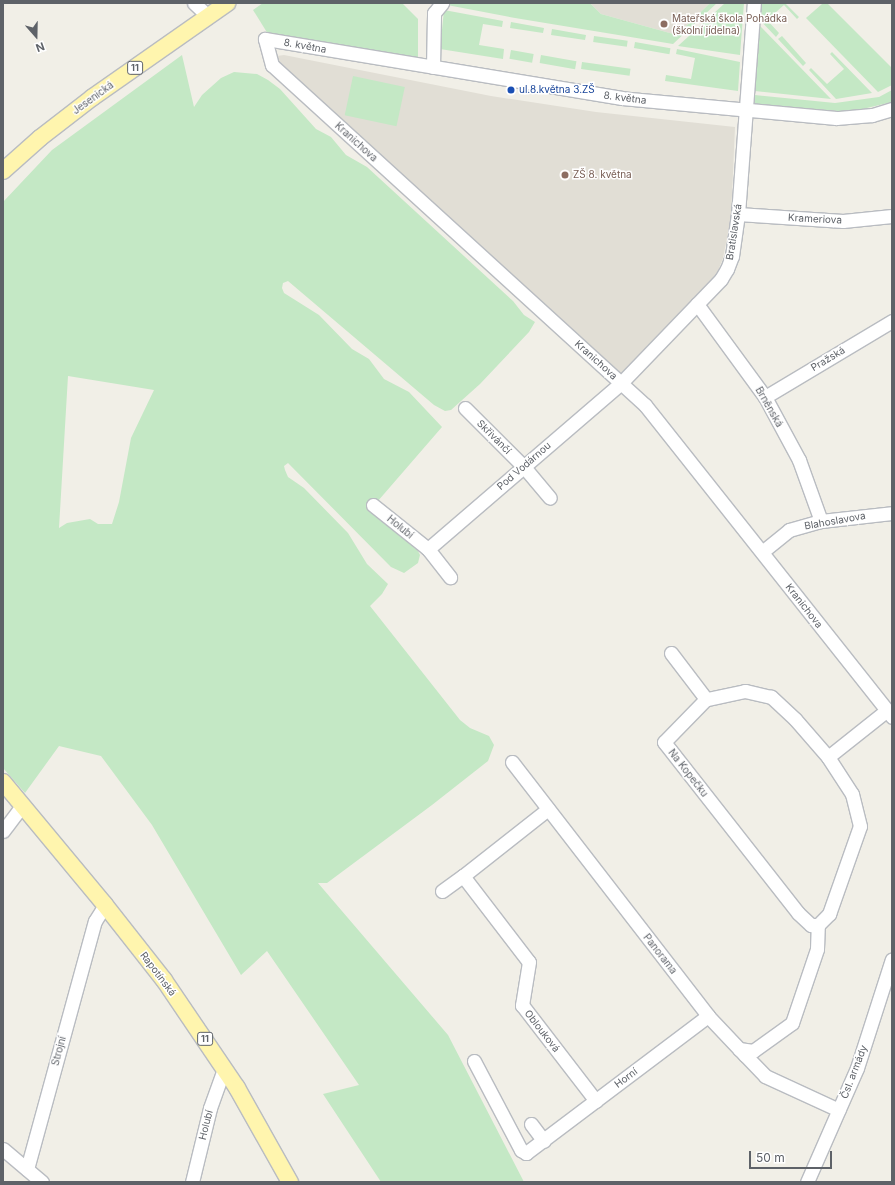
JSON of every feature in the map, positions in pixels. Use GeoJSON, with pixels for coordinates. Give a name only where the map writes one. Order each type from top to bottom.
{"type":"FeatureCollection","features":[{"type":"Feature","properties":{"kind":"main road","name":"Jesenická"},"geometry":{"type":"LineString","coordinates":[[3,172],[35,142],[93,97],[228,3]]}},
{"type":"Feature","properties":{"kind":"main road","name":"Rapotínská"},"geometry":{"type":"LineString","coordinates":[[3,782],[105,905],[164,980],[224,1069],[290,1182]]}},
{"type":"Feature","properties":{"kind":"street"},"geometry":{"type":"LineString","coordinates":[[194,3],[208,16]]}},
{"type":"Feature","properties":{"kind":"street"},"geometry":{"type":"LineString","coordinates":[[433,67],[434,13],[442,3]]}},
{"type":"Feature","properties":{"kind":"street","name":"Bratislavská"},"geometry":{"type":"LineString","coordinates":[[621,383],[697,304],[727,269],[732,256],[738,214],[747,111],[754,3]]}},
{"type":"Feature","properties":{"kind":"street","name":"8. května"},"geometry":{"type":"LineString","coordinates":[[264,39],[589,94],[747,111],[836,118],[872,115],[892,109]]}},
{"type":"Feature","properties":{"kind":"street","name":"Kranichova"},"geometry":{"type":"LineString","coordinates":[[264,39],[272,65],[645,405],[889,713]]}},
{"type":"Feature","properties":{"kind":"street","name":"Krameriova"},"geometry":{"type":"LineString","coordinates":[[738,214],[843,221],[892,216]]}},
{"type":"Feature","properties":{"kind":"street","name":"Brněnská"},"geometry":{"type":"LineString","coordinates":[[697,304],[765,397],[799,460],[821,521]]}},
{"type":"Feature","properties":{"kind":"street","name":"Pražská"},"geometry":{"type":"LineString","coordinates":[[765,397],[892,321]]}},
{"type":"Feature","properties":{"kind":"street","name":"Pod Vodárnou"},"geometry":{"type":"LineString","coordinates":[[428,549],[621,383]]}},
{"type":"Feature","properties":{"kind":"street","name":"Skřivánčí"},"geometry":{"type":"LineString","coordinates":[[465,408],[524,467],[550,498]]}},
{"type":"Feature","properties":{"kind":"street","name":"Holubí"},"geometry":{"type":"LineString","coordinates":[[373,505],[428,549],[450,577]]}},
{"type":"Feature","properties":{"kind":"street","name":"Blahoslavova"},"geometry":{"type":"LineString","coordinates":[[762,552],[788,530],[821,521],[892,513]]}},
{"type":"Feature","properties":{"kind":"street"},"geometry":{"type":"LineString","coordinates":[[671,653],[706,699],[745,691],[771,697],[795,719],[828,757],[852,794],[860,826],[829,914],[818,925],[817,949],[792,1023],[753,1051],[739,1049]]}},
{"type":"Feature","properties":{"kind":"street","name":"Na Kopečku"},"geometry":{"type":"LineString","coordinates":[[706,699],[664,742],[798,913],[811,925],[818,925]]}},
{"type":"Feature","properties":{"kind":"street"},"geometry":{"type":"LineString","coordinates":[[828,757],[889,713]]}},
{"type":"Feature","properties":{"kind":"street","name":"Panorama"},"geometry":{"type":"LineString","coordinates":[[512,762],[708,1016],[739,1049],[765,1076],[839,1110]]}},
{"type":"Feature","properties":{"kind":"street"},"geometry":{"type":"LineString","coordinates":[[3,831],[22,806]]}},
{"type":"Feature","properties":{"kind":"street"},"geometry":{"type":"LineString","coordinates":[[442,891],[548,809]]}},
{"type":"Feature","properties":{"kind":"street","name":"Oblouková"},"geometry":{"type":"LineString","coordinates":[[463,876],[528,962],[522,1006],[596,1101]]}},
{"type":"Feature","properties":{"kind":"street","name":"Strojní"},"geometry":{"type":"LineString","coordinates":[[27,1169],[95,921],[105,905]]}},
{"type":"Feature","properties":{"kind":"street","name":"Čsl. armády"},"geometry":{"type":"LineString","coordinates":[[807,1182],[857,1068],[892,959]]}},
{"type":"Feature","properties":{"kind":"street","name":"Horní"},"geometry":{"type":"LineString","coordinates":[[474,1061],[521,1150],[526,1153],[544,1141],[708,1016]]}},
{"type":"Feature","properties":{"kind":"street","name":"Holubí"},"geometry":{"type":"LineString","coordinates":[[192,1182],[210,1108],[224,1069]]}},
{"type":"Feature","properties":{"kind":"street"},"geometry":{"type":"LineString","coordinates":[[531,1124],[544,1141]]}},
{"type":"Feature","properties":{"kind":"street"},"geometry":{"type":"LineString","coordinates":[[3,1149],[42,1182]]}},
{"type":"Feature","properties":{"kind":"shaded area","name":"Mateřská škola Pohádka (školní jídelna)"},"geometry":{"type":"Polygon","coordinates":[[[590,3],[710,3],[677,35],[601,14],[590,3]]]}},
{"type":"Feature","properties":{"kind":"shaded area","name":"ZŠ 8. května"},"geometry":{"type":"Polygon","coordinates":[[[284,55],[491,96],[596,112],[735,127],[731,218],[723,258],[718,271],[708,286],[620,376],[276,60],[277,56],[284,55]]]}},
{"type":"Feature","properties":{"kind":"green space"},"geometry":{"type":"Polygon","coordinates":[[[263,3],[402,3],[418,19],[418,60],[268,34],[253,10],[263,3]]]}},
{"type":"Feature","properties":{"kind":"green space"},"geometry":{"type":"Polygon","coordinates":[[[449,3],[590,3],[601,14],[677,35],[710,3],[717,3],[673,44],[515,18],[447,5],[449,3]]]}},
{"type":"Feature","properties":{"kind":"green space"},"geometry":{"type":"Polygon","coordinates":[[[725,3],[744,3],[740,55],[678,46],[725,3]]]}},
{"type":"Feature","properties":{"kind":"green space"},"geometry":{"type":"Polygon","coordinates":[[[760,3],[785,3],[799,17],[797,19],[784,5],[767,20],[779,33],[776,37],[760,20],[760,3]]]}},
{"type":"Feature","properties":{"kind":"green space"},"geometry":{"type":"Polygon","coordinates":[[[827,3],[892,68],[892,85],[878,92],[806,18],[822,4],[827,3]]]}},
{"type":"Feature","properties":{"kind":"green space"},"geometry":{"type":"Polygon","coordinates":[[[444,10],[503,21],[502,27],[483,24],[479,45],[504,49],[503,59],[440,49],[444,10]]]}},
{"type":"Feature","properties":{"kind":"green space"},"geometry":{"type":"Polygon","coordinates":[[[511,22],[544,28],[543,33],[510,28],[511,22]]]}},
{"type":"Feature","properties":{"kind":"green space"},"geometry":{"type":"Polygon","coordinates":[[[760,26],[831,99],[755,91],[760,26]]]}},
{"type":"Feature","properties":{"kind":"green space"},"geometry":{"type":"Polygon","coordinates":[[[552,29],[586,35],[585,40],[551,35],[552,29]]]}},
{"type":"Feature","properties":{"kind":"green space"},"geometry":{"type":"Polygon","coordinates":[[[594,36],[628,41],[627,47],[593,42],[594,36]]]}},
{"type":"Feature","properties":{"kind":"green space"},"geometry":{"type":"Polygon","coordinates":[[[782,36],[806,63],[803,66],[778,39],[782,36]]]}},
{"type":"Feature","properties":{"kind":"green space"},"geometry":{"type":"Polygon","coordinates":[[[635,42],[670,48],[669,54],[634,48],[635,42]]]}},
{"type":"Feature","properties":{"kind":"green space"},"geometry":{"type":"Polygon","coordinates":[[[677,49],[740,62],[738,91],[665,81],[666,75],[691,79],[695,58],[676,54],[677,49]]]}},
{"type":"Feature","properties":{"kind":"green space"},"geometry":{"type":"Polygon","coordinates":[[[511,50],[534,54],[532,63],[509,59],[511,50]]]}},
{"type":"Feature","properties":{"kind":"green space"},"geometry":{"type":"Polygon","coordinates":[[[832,52],[872,93],[836,99],[809,70],[811,68],[827,84],[844,69],[830,54],[832,52]]]}},
{"type":"Feature","properties":{"kind":"green space"},"geometry":{"type":"Polygon","coordinates":[[[182,55],[194,107],[202,95],[221,78],[234,72],[257,74],[280,89],[316,129],[331,137],[346,155],[367,167],[513,301],[524,315],[535,322],[529,332],[480,384],[451,410],[445,411],[434,405],[288,281],[283,283],[282,288],[284,293],[319,315],[352,349],[369,359],[384,379],[409,392],[442,427],[371,509],[418,551],[420,555],[418,563],[404,573],[391,567],[288,463],[284,466],[288,477],[304,488],[348,533],[367,564],[388,584],[382,594],[370,606],[460,720],[470,728],[489,736],[494,745],[488,761],[432,805],[327,883],[318,883],[448,1035],[524,1182],[381,1182],[323,1094],[359,1085],[267,951],[241,975],[152,825],[101,756],[59,746],[25,793],[3,768],[3,202],[52,150],[182,55]],[[68,376],[59,528],[67,523],[90,519],[98,524],[112,524],[119,502],[131,438],[154,390],[68,376]]]}},
{"type":"Feature","properties":{"kind":"green space"},"geometry":{"type":"Polygon","coordinates":[[[541,55],[576,61],[575,69],[540,63],[541,55]]]}},
{"type":"Feature","properties":{"kind":"green space"},"geometry":{"type":"Polygon","coordinates":[[[582,62],[631,69],[630,76],[581,69],[582,62]]]}},
{"type":"Feature","properties":{"kind":"green space"},"geometry":{"type":"Polygon","coordinates":[[[353,76],[405,87],[397,126],[345,115],[353,76]]]}},
{"type":"Feature","properties":{"kind":"green space"},"geometry":{"type":"Polygon","coordinates":[[[892,90],[892,102],[850,112],[754,104],[755,95],[835,103],[879,97],[892,90]]]}},
{"type":"Feature","properties":{"kind":"place","name":"Mateřská škola Pohádka (školní jídelna)"},"geometry":{"type":"Point","coordinates":[664,24]}},
{"type":"Feature","properties":{"kind":"place","name":"ul.8.května 3.ZŠ"},"geometry":{"type":"Point","coordinates":[511,90]}},
{"type":"Feature","properties":{"kind":"place","name":"ZŠ 8. května"},"geometry":{"type":"Point","coordinates":[565,175]}}]}
